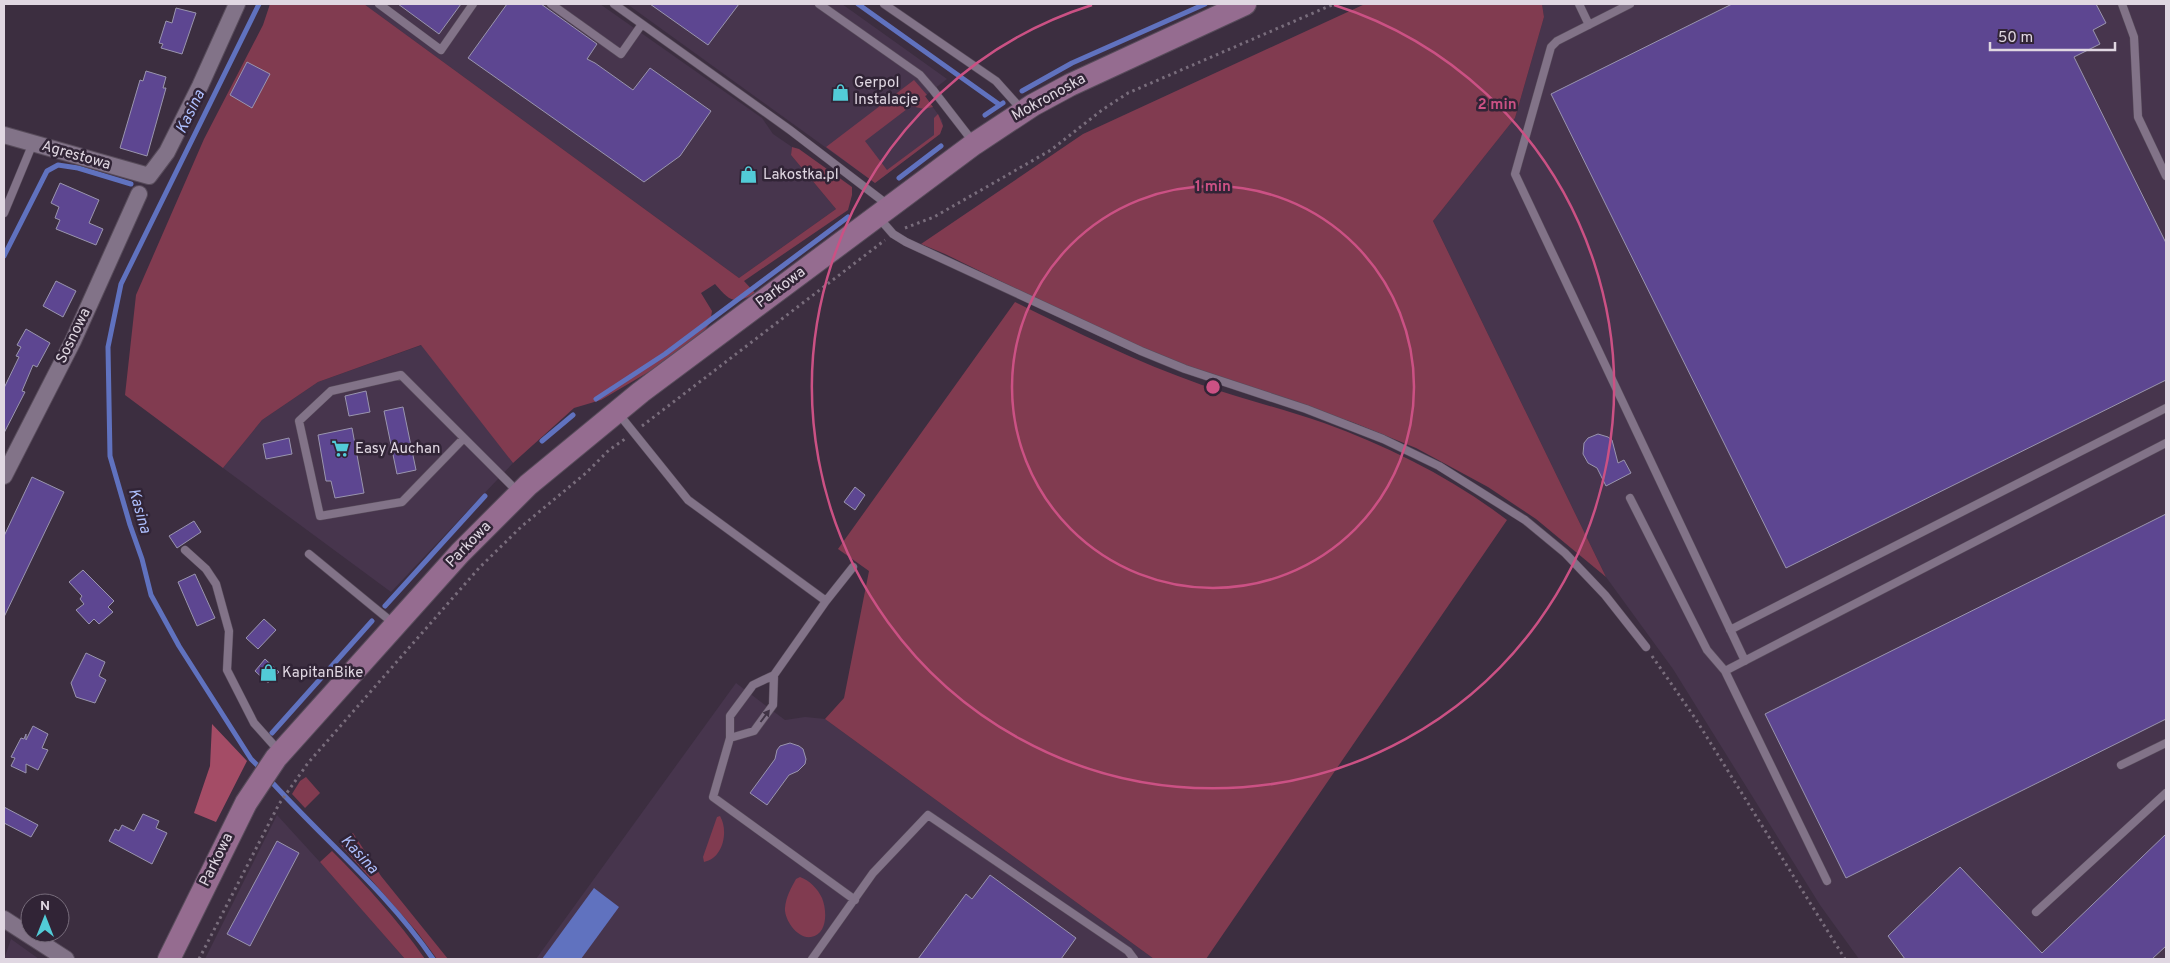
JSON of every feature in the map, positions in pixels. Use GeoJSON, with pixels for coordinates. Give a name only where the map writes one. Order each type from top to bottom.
{"type":"FeatureCollection","features":[{"type":"Feature","properties":{"kind":"main road","name":"Mokronoska"},"geometry":{"type":"LineString","coordinates":[[879,215],[974,144],[1024,112],[1101,70],[1245,4]]}},
{"type":"Feature","properties":{"kind":"main road","name":"Parkowa"},"geometry":{"type":"LineString","coordinates":[[169,959],[228,837],[263,776],[278,755],[460,553],[519,494],[617,412],[879,215]]}},
{"type":"Feature","properties":{"kind":"street","name":"Agrestowa"},"geometry":{"type":"LineString","coordinates":[[4,135],[149,176],[167,152],[200,86],[237,4]]}},
{"type":"Feature","properties":{"kind":"street","name":"Sosnowa"},"geometry":{"type":"LineString","coordinates":[[4,476],[73,341],[139,194]]}},
{"type":"Feature","properties":{"kind":"street"},"geometry":{"type":"LineString","coordinates":[[4,919],[66,959]]}},
{"type":"Feature","properties":{"kind":"lane"},"geometry":{"type":"LineString","coordinates":[[379,4],[441,50],[474,4]]}},
{"type":"Feature","properties":{"kind":"lane"},"geometry":{"type":"LineString","coordinates":[[551,4],[621,54],[642,24]]}},
{"type":"Feature","properties":{"kind":"lane"},"geometry":{"type":"LineString","coordinates":[[614,4],[790,130],[879,215],[892,234],[1141,351],[1185,369],[1314,412],[1383,439],[1439,466],[1525,520],[1564,553],[1606,595],[1646,647]]}},
{"type":"Feature","properties":{"kind":"lane"},"geometry":{"type":"LineString","coordinates":[[819,4],[920,75],[934,90],[974,144]]}},
{"type":"Feature","properties":{"kind":"lane"},"geometry":{"type":"LineString","coordinates":[[884,4],[996,81],[1024,112]]}},
{"type":"Feature","properties":{"kind":"lane"},"geometry":{"type":"LineString","coordinates":[[1579,4],[1590,25]]}},
{"type":"Feature","properties":{"kind":"lane"},"geometry":{"type":"LineString","coordinates":[[1630,4],[1558,41],[1551,47],[1515,174],[1745,661]]}},
{"type":"Feature","properties":{"kind":"lane"},"geometry":{"type":"LineString","coordinates":[[2122,4],[2134,36],[2138,117],[2164,167],[2166,176]]}},
{"type":"Feature","properties":{"kind":"lane"},"geometry":{"type":"LineString","coordinates":[[4,213],[33,143]]}},
{"type":"Feature","properties":{"kind":"lane"},"geometry":{"type":"LineString","coordinates":[[464,438],[402,502],[320,516],[299,422],[331,391],[401,376],[464,438],[519,494]]}},
{"type":"Feature","properties":{"kind":"lane"},"geometry":{"type":"LineString","coordinates":[[1730,630],[2166,408]]}},
{"type":"Feature","properties":{"kind":"lane"},"geometry":{"type":"LineString","coordinates":[[617,412],[688,500],[826,601]]}},
{"type":"Feature","properties":{"kind":"lane"},"geometry":{"type":"LineString","coordinates":[[1725,671],[2166,444]]}},
{"type":"Feature","properties":{"kind":"lane"},"geometry":{"type":"LineString","coordinates":[[1630,498],[1707,650],[1725,671],[1827,882]]}},
{"type":"Feature","properties":{"kind":"lane"},"geometry":{"type":"LineString","coordinates":[[185,550],[206,569],[216,584],[229,631],[227,670],[254,723],[278,755]]}},
{"type":"Feature","properties":{"kind":"lane"},"geometry":{"type":"LineString","coordinates":[[309,554],[395,625]]}},
{"type":"Feature","properties":{"kind":"lane"},"geometry":{"type":"LineString","coordinates":[[853,567],[826,601],[774,675],[753,685],[730,716],[730,738],[713,798],[855,900]]}},
{"type":"Feature","properties":{"kind":"lane"},"geometry":{"type":"LineString","coordinates":[[730,738],[754,730],[773,706],[774,675]]}},
{"type":"Feature","properties":{"kind":"lane"},"geometry":{"type":"LineString","coordinates":[[2121,765],[2166,743]]}},
{"type":"Feature","properties":{"kind":"lane"},"geometry":{"type":"LineString","coordinates":[[2036,912],[2166,793]]}},
{"type":"Feature","properties":{"kind":"lane"},"geometry":{"type":"LineString","coordinates":[[812,959],[873,873],[928,815],[1128,951],[1134,959]]}},
{"type":"Feature","properties":{"kind":"path"},"geometry":{"type":"LineString","coordinates":[[645,423],[892,234],[934,217],[1051,150],[1102,110],[1128,93],[1334,4]]}},
{"type":"Feature","properties":{"kind":"path"},"geometry":{"type":"LineString","coordinates":[[199,959],[279,804],[296,780],[479,568],[522,526],[586,472],[608,450],[624,440]]}},
{"type":"Feature","properties":{"kind":"path"},"geometry":{"type":"LineString","coordinates":[[1646,647],[1695,718],[1845,959]]}},
{"type":"Feature","properties":{"kind":"shaded area"},"geometry":{"type":"Polygon","coordinates":[[[270,4],[364,4],[739,278],[836,209],[791,155],[792,147],[799,149],[852,187],[848,210],[744,281],[755,293],[748,297],[737,300],[732,299],[724,294],[715,284],[701,293],[712,311],[710,323],[700,336],[657,367],[601,400],[574,408],[513,463],[421,345],[318,382],[262,420],[223,468],[125,395],[136,295],[204,139],[263,25],[270,4]]]}},
{"type":"Feature","properties":{"kind":"shaded area"},"geometry":{"type":"Polygon","coordinates":[[[364,4],[600,4],[762,118],[773,134],[792,147],[791,155],[836,209],[739,278],[364,4]]]}},
{"type":"Feature","properties":{"kind":"shaded area","name":"Gerpol Instalacje"},"geometry":{"type":"Polygon","coordinates":[[[627,4],[842,4],[947,79],[925,96],[942,120],[943,126],[940,134],[875,183],[627,4]]]}},
{"type":"Feature","properties":{"kind":"shaded area"},"geometry":{"type":"Polygon","coordinates":[[[1365,4],[1542,4],[1544,17],[1515,118],[1433,221],[1606,577],[1536,519],[1488,487],[1416,448],[1352,422],[1232,384],[1125,342],[921,244],[1083,134],[1365,4]]]}},
{"type":"Feature","properties":{"kind":"shaded area"},"geometry":{"type":"Polygon","coordinates":[[[1542,4],[2166,4],[2166,959],[1859,959],[1820,905],[1673,669],[1606,577],[1433,221],[1515,118],[1544,17],[1542,4]]]}},
{"type":"Feature","properties":{"kind":"shaded area"},"geometry":{"type":"Polygon","coordinates":[[[914,80],[927,95],[925,96],[933,107],[924,109],[911,106],[865,141],[887,170],[934,135],[934,118],[938,114],[943,126],[940,134],[875,183],[826,147],[914,80]]]}},
{"type":"Feature","properties":{"kind":"shaded area"},"geometry":{"type":"Polygon","coordinates":[[[1015,302],[1154,367],[1217,390],[1324,423],[1373,442],[1442,477],[1507,520],[1206,959],[1154,959],[825,719],[844,698],[869,571],[838,549],[1015,302]]]}},
{"type":"Feature","properties":{"kind":"shaded area"},"geometry":{"type":"Polygon","coordinates":[[[422,345],[513,463],[391,592],[223,468],[262,420],[318,382],[422,345]]]}},
{"type":"Feature","properties":{"kind":"shaded area"},"geometry":{"type":"Polygon","coordinates":[[[736,683],[785,720],[805,717],[825,719],[1154,959],[536,959],[736,683]]]}},
{"type":"Feature","properties":{"kind":"shaded area"},"geometry":{"type":"Polygon","coordinates":[[[212,724],[247,761],[216,822],[194,813],[210,766],[212,724]]]}},
{"type":"Feature","properties":{"kind":"shaded area"},"geometry":{"type":"Polygon","coordinates":[[[306,777],[320,793],[305,808],[292,794],[300,781],[306,777]]]}},
{"type":"Feature","properties":{"kind":"shaded area"},"geometry":{"type":"Polygon","coordinates":[[[277,815],[329,872],[405,959],[205,959],[277,815]]]}},
{"type":"Feature","properties":{"kind":"shaded area"},"geometry":{"type":"Polygon","coordinates":[[[720,816],[723,822],[724,836],[720,850],[711,860],[704,862],[703,857],[717,817],[720,816]]]}},
{"type":"Feature","properties":{"kind":"shaded area"},"geometry":{"type":"Polygon","coordinates":[[[353,833],[381,876],[448,959],[437,959],[417,932],[339,843],[353,833]]]}},
{"type":"Feature","properties":{"kind":"shaded area"},"geometry":{"type":"Polygon","coordinates":[[[332,851],[381,903],[425,959],[405,959],[320,862],[332,851]]]}},
{"type":"Feature","properties":{"kind":"shaded area"},"geometry":{"type":"Polygon","coordinates":[[[800,877],[818,891],[825,909],[825,921],[821,931],[811,937],[806,937],[796,932],[789,923],[785,912],[789,893],[796,879],[800,877]]]}},
{"type":"Feature","properties":{"kind":"shaded area"},"geometry":{"type":"Polygon","coordinates":[[[11,939],[39,959],[4,959],[11,939]]]}},
{"type":"Feature","properties":{"kind":"water"},"geometry":{"type":"Polygon","coordinates":[[[594,888],[619,907],[581,959],[542,959],[594,888]]]}},
{"type":"Feature","properties":{"kind":"building"},"geometry":{"type":"Polygon","coordinates":[[[398,4],[461,4],[439,34],[398,4]]]}},
{"type":"Feature","properties":{"kind":"building"},"geometry":{"type":"Polygon","coordinates":[[[507,4],[541,4],[597,44],[587,59],[633,90],[650,68],[711,111],[680,156],[644,182],[468,58],[507,4]]]}},
{"type":"Feature","properties":{"kind":"building"},"geometry":{"type":"Polygon","coordinates":[[[650,4],[739,4],[708,45],[650,4]]]}},
{"type":"Feature","properties":{"kind":"building"},"geometry":{"type":"Polygon","coordinates":[[[1732,4],[2096,4],[2106,23],[2093,30],[2100,44],[2074,57],[2166,243],[2166,380],[1786,568],[1551,94],[1732,4]]]}},
{"type":"Feature","properties":{"kind":"building"},"geometry":{"type":"Polygon","coordinates":[[[176,8],[196,13],[182,54],[161,48],[163,44],[159,43],[166,21],[172,23],[176,8]]]}},
{"type":"Feature","properties":{"kind":"building"},"geometry":{"type":"Polygon","coordinates":[[[247,62],[270,74],[252,108],[230,95],[247,62]]]}},
{"type":"Feature","properties":{"kind":"building"},"geometry":{"type":"Polygon","coordinates":[[[146,71],[166,77],[163,88],[166,88],[147,156],[120,148],[140,80],[143,81],[146,71]]]}},
{"type":"Feature","properties":{"kind":"building"},"geometry":{"type":"Polygon","coordinates":[[[60,183],[99,200],[89,223],[103,229],[96,245],[56,229],[60,220],[55,218],[59,207],[51,203],[60,183]]]}},
{"type":"Feature","properties":{"kind":"building"},"geometry":{"type":"Polygon","coordinates":[[[56,281],[76,291],[63,317],[43,306],[56,281]]]}},
{"type":"Feature","properties":{"kind":"building"},"geometry":{"type":"Polygon","coordinates":[[[26,329],[50,343],[37,367],[33,365],[22,391],[25,392],[4,433],[4,388],[19,357],[16,356],[21,347],[17,345],[26,329]]]}},
{"type":"Feature","properties":{"kind":"building"},"geometry":{"type":"Polygon","coordinates":[[[366,391],[370,412],[349,416],[345,396],[366,391]]]}},
{"type":"Feature","properties":{"kind":"building"},"geometry":{"type":"Polygon","coordinates":[[[403,407],[416,470],[397,474],[384,411],[403,407]]]}},
{"type":"Feature","properties":{"kind":"building"},"geometry":{"type":"Polygon","coordinates":[[[352,428],[364,493],[335,498],[331,481],[326,481],[318,435],[352,428]]]}},
{"type":"Feature","properties":{"kind":"building"},"geometry":{"type":"Polygon","coordinates":[[[1598,434],[1612,440],[1618,463],[1624,460],[1631,473],[1606,486],[1597,468],[1588,463],[1583,454],[1584,443],[1588,438],[1598,434]]]}},
{"type":"Feature","properties":{"kind":"building"},"geometry":{"type":"Polygon","coordinates":[[[289,438],[292,454],[266,459],[263,444],[289,438]]]}},
{"type":"Feature","properties":{"kind":"building"},"geometry":{"type":"Polygon","coordinates":[[[32,477],[64,492],[4,617],[4,536],[32,477]]]}},
{"type":"Feature","properties":{"kind":"building"},"geometry":{"type":"Polygon","coordinates":[[[855,487],[865,495],[855,510],[844,502],[855,487]]]}},
{"type":"Feature","properties":{"kind":"building"},"geometry":{"type":"Polygon","coordinates":[[[2166,514],[2166,719],[1846,878],[1765,714],[2166,514]]]}},
{"type":"Feature","properties":{"kind":"building"},"geometry":{"type":"Polygon","coordinates":[[[194,521],[201,532],[177,548],[169,536],[194,521]]]}},
{"type":"Feature","properties":{"kind":"building"},"geometry":{"type":"Polygon","coordinates":[[[83,570],[114,601],[108,607],[113,612],[99,624],[94,619],[89,624],[76,610],[84,604],[80,599],[82,596],[69,582],[83,570]]]}},
{"type":"Feature","properties":{"kind":"building"},"geometry":{"type":"Polygon","coordinates":[[[195,574],[215,618],[197,626],[178,582],[195,574]]]}},
{"type":"Feature","properties":{"kind":"building"},"geometry":{"type":"Polygon","coordinates":[[[264,619],[276,630],[258,649],[246,638],[264,619]]]}},
{"type":"Feature","properties":{"kind":"building"},"geometry":{"type":"Polygon","coordinates":[[[86,653],[105,662],[99,676],[106,680],[95,703],[76,697],[71,683],[86,653]]]}},
{"type":"Feature","properties":{"kind":"building"},"geometry":{"type":"Polygon","coordinates":[[[265,659],[279,672],[268,683],[255,671],[265,659]]]}},
{"type":"Feature","properties":{"kind":"building"},"geometry":{"type":"Polygon","coordinates":[[[33,726],[48,734],[42,748],[48,750],[38,770],[26,764],[26,773],[11,766],[15,758],[11,757],[21,738],[24,739],[26,734],[26,740],[33,726]]]}},
{"type":"Feature","properties":{"kind":"building"},"geometry":{"type":"Polygon","coordinates":[[[790,743],[803,749],[806,759],[805,764],[798,771],[789,775],[767,805],[750,793],[775,759],[780,746],[790,743]]]}},
{"type":"Feature","properties":{"kind":"building"},"geometry":{"type":"Polygon","coordinates":[[[4,807],[38,825],[31,837],[4,823],[4,807]]]}},
{"type":"Feature","properties":{"kind":"building"},"geometry":{"type":"Polygon","coordinates":[[[143,814],[159,821],[156,828],[167,833],[152,864],[109,841],[115,829],[119,831],[122,825],[134,831],[143,814]]]}},
{"type":"Feature","properties":{"kind":"building"},"geometry":{"type":"Polygon","coordinates":[[[2166,834],[2166,946],[2152,959],[1905,959],[1888,936],[1960,867],[2042,953],[2166,834]]]}},
{"type":"Feature","properties":{"kind":"building"},"geometry":{"type":"Polygon","coordinates":[[[277,841],[299,853],[250,946],[227,934],[277,841]]]}},
{"type":"Feature","properties":{"kind":"building"},"geometry":{"type":"Polygon","coordinates":[[[990,875],[1076,938],[1061,959],[918,959],[966,894],[972,899],[990,875]]]}},
{"type":"Feature","properties":{"kind":"waterway","name":"Kasina"},"geometry":{"type":"LineString","coordinates":[[259,4],[121,284],[108,347],[110,456],[142,559],[151,595],[179,646],[251,759],[262,770]]}},
{"type":"Feature","properties":{"kind":"waterway"},"geometry":{"type":"LineString","coordinates":[[858,4],[1000,105],[1003,103]]}},
{"type":"Feature","properties":{"kind":"waterway"},"geometry":{"type":"LineString","coordinates":[[1022,91],[1072,63],[1205,4]]}},
{"type":"Feature","properties":{"kind":"waterway"},"geometry":{"type":"LineString","coordinates":[[985,115],[1000,105]]}},
{"type":"Feature","properties":{"kind":"waterway"},"geometry":{"type":"LineString","coordinates":[[899,178],[941,146]]}},
{"type":"Feature","properties":{"kind":"waterway"},"geometry":{"type":"LineString","coordinates":[[4,256],[47,171],[58,165],[78,168],[131,184]]}},
{"type":"Feature","properties":{"kind":"waterway"},"geometry":{"type":"LineString","coordinates":[[596,399],[665,354],[848,217]]}},
{"type":"Feature","properties":{"kind":"waterway"},"geometry":{"type":"LineString","coordinates":[[542,441],[573,415]]}},
{"type":"Feature","properties":{"kind":"waterway"},"geometry":{"type":"LineString","coordinates":[[385,606],[485,496]]}},
{"type":"Feature","properties":{"kind":"waterway"},"geometry":{"type":"LineString","coordinates":[[272,733],[372,621]]}},
{"type":"Feature","properties":{"kind":"waterway","name":"Kasina"},"geometry":{"type":"LineString","coordinates":[[269,779],[396,911],[433,959]]}},
{"type":"Feature","properties":{"kind":"place","name":"Gerpol Instalacje"},"geometry":{"type":"Point","coordinates":[840,92]}},
{"type":"Feature","properties":{"kind":"place","name":"Lakostka.pl"},"geometry":{"type":"Point","coordinates":[749,175]}},
{"type":"Feature","properties":{"kind":"place","name":"Easy Auchan"},"geometry":{"type":"Point","coordinates":[341,449]}},
{"type":"Feature","properties":{"kind":"place","name":"KapitanBike"},"geometry":{"type":"Point","coordinates":[268,673]}}]}
